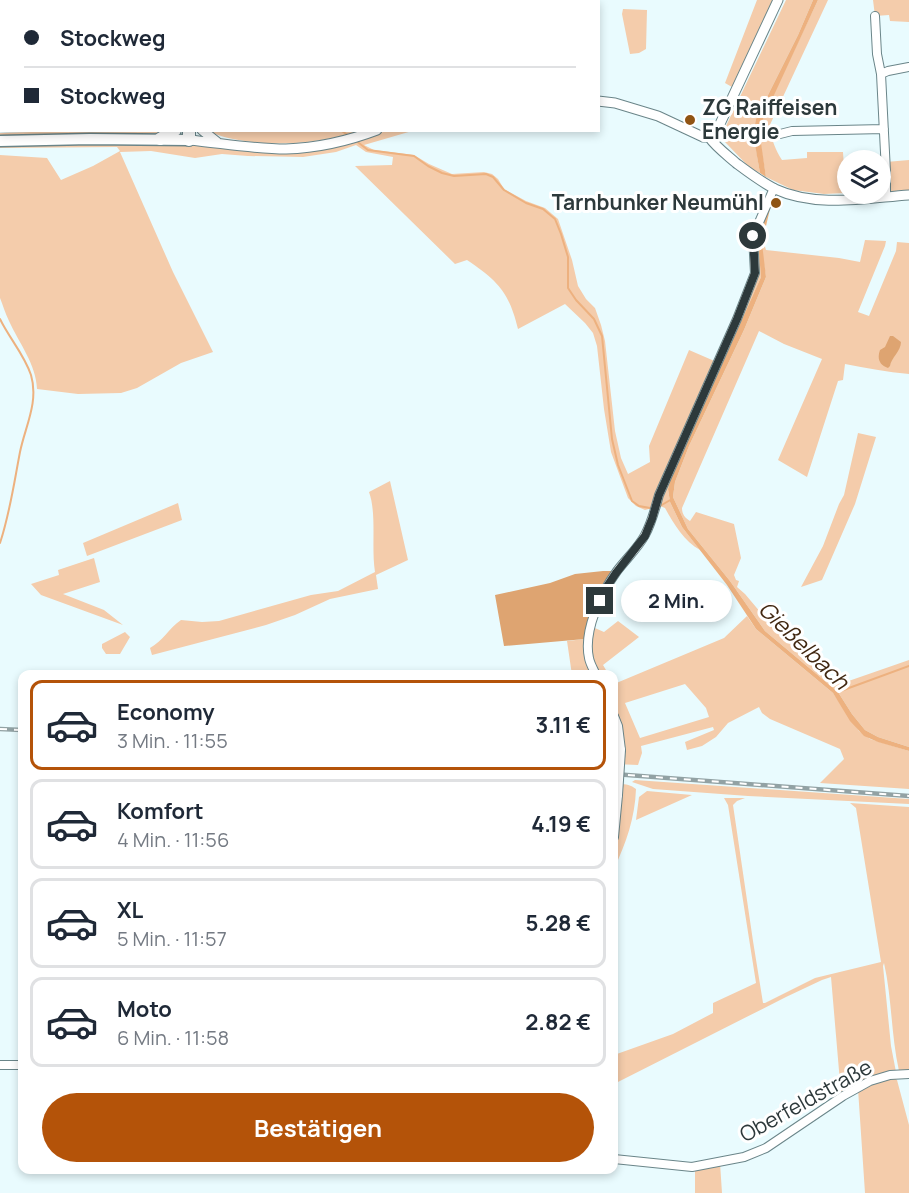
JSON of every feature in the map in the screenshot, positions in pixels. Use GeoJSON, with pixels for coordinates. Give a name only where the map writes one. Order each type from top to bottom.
{"type":"FeatureCollection","features":[{"type":"Feature","properties":{"kind":"highway"},"geometry":{"type":"LineString","coordinates":[[160,139],[172,132]]}},
{"type":"Feature","properties":{"kind":"main road"},"geometry":{"type":"LineString","coordinates":[[0,141],[160,139],[189,135]]}},
{"type":"Feature","properties":{"kind":"street"},"geometry":{"type":"LineString","coordinates":[[600,101],[615,103],[658,116],[703,137],[714,134],[778,0]]}},
{"type":"Feature","properties":{"kind":"street"},"geometry":{"type":"LineString","coordinates":[[875,16],[877,54],[881,74],[885,150]]}},
{"type":"Feature","properties":{"kind":"street"},"geometry":{"type":"LineString","coordinates":[[881,74],[909,67]]}},
{"type":"Feature","properties":{"kind":"street"},"geometry":{"type":"LineString","coordinates":[[780,134],[792,131],[884,129]]}},
{"type":"Feature","properties":{"kind":"street"},"geometry":{"type":"LineString","coordinates":[[205,132],[219,143]]}},
{"type":"Feature","properties":{"kind":"street"},"geometry":{"type":"LineString","coordinates":[[189,135],[219,143],[270,148],[300,148],[347,140],[371,132]]}},
{"type":"Feature","properties":{"kind":"street"},"geometry":{"type":"LineString","coordinates":[[709,136],[719,149],[745,170],[774,188],[791,195],[837,200]]}},
{"type":"Feature","properties":{"kind":"street"},"geometry":{"type":"LineString","coordinates":[[594,670],[589,658],[588,637],[594,614],[606,588],[645,536],[659,495],[737,319],[755,273],[753,236],[774,188]]}},
{"type":"Feature","properties":{"kind":"street"},"geometry":{"type":"LineString","coordinates":[[891,196],[909,195]]}},
{"type":"Feature","properties":{"kind":"street"},"geometry":{"type":"LineString","coordinates":[[618,726],[621,750],[618,795]]}},
{"type":"Feature","properties":{"kind":"street"},"geometry":{"type":"LineString","coordinates":[[0,1065],[18,1065]]}},
{"type":"Feature","properties":{"kind":"street","name":"Oberfeldstraße"},"geometry":{"type":"LineString","coordinates":[[618,1159],[692,1167],[744,1157],[766,1148],[843,1096],[870,1081],[890,1075],[909,1074]]}},
{"type":"Feature","properties":{"kind":"shaded area"},"geometry":{"type":"Polygon","coordinates":[[[757,0],[773,0],[732,87],[725,83],[757,0]]]}},
{"type":"Feature","properties":{"kind":"shaded area"},"geometry":{"type":"Polygon","coordinates":[[[786,0],[813,0],[756,119],[755,139],[760,173],[750,168],[725,142],[726,126],[786,0]]]}},
{"type":"Feature","properties":{"kind":"shaded area"},"geometry":{"type":"Polygon","coordinates":[[[813,0],[818,0],[762,121],[760,136],[766,177],[760,173],[756,153],[756,119],[813,0]]]}},
{"type":"Feature","properties":{"kind":"shaded area"},"geometry":{"type":"Polygon","coordinates":[[[818,0],[828,0],[768,129],[782,160],[807,158],[807,152],[837,152],[837,193],[793,190],[766,177],[760,137],[764,114],[818,0]]]}},
{"type":"Feature","properties":{"kind":"shaded area"},"geometry":{"type":"Polygon","coordinates":[[[873,0],[909,0],[909,22],[890,21],[889,15],[875,16],[873,0]]]}},
{"type":"Feature","properties":{"kind":"shaded area"},"geometry":{"type":"Polygon","coordinates":[[[623,9],[647,10],[646,49],[639,53],[630,54],[623,9]]]}},
{"type":"Feature","properties":{"kind":"shaded area"},"geometry":{"type":"Polygon","coordinates":[[[32,132],[161,132],[0,138],[0,133],[32,132]]]}},
{"type":"Feature","properties":{"kind":"shaded area"},"geometry":{"type":"Polygon","coordinates":[[[212,132],[356,132],[317,141],[274,144],[222,136],[212,132]]]}},
{"type":"Feature","properties":{"kind":"shaded area"},"geometry":{"type":"Polygon","coordinates":[[[383,132],[409,132],[364,145],[374,150],[414,155],[452,174],[484,172],[492,174],[504,189],[545,208],[558,219],[578,286],[595,308],[601,325],[605,341],[615,431],[621,458],[628,474],[650,462],[649,446],[689,350],[719,363],[753,289],[758,273],[756,238],[759,239],[761,277],[668,489],[670,502],[682,527],[700,550],[684,537],[665,508],[660,506],[645,510],[636,506],[628,498],[611,452],[597,346],[593,333],[585,323],[565,304],[518,329],[506,296],[487,274],[467,260],[455,264],[355,166],[392,165],[393,157],[366,152],[356,145],[336,152],[303,157],[222,154],[195,158],[151,151],[120,152],[173,272],[213,352],[181,363],[137,388],[121,393],[78,394],[37,389],[34,371],[0,298],[0,155],[47,158],[61,180],[120,151],[117,147],[0,148],[0,144],[165,143],[274,152],[348,143],[383,132]]]}},
{"type":"Feature","properties":{"kind":"shaded area"},"geometry":{"type":"Polygon","coordinates":[[[909,160],[909,190],[891,191],[891,162],[909,160]]]}},
{"type":"Feature","properties":{"kind":"shaded area"},"geometry":{"type":"Polygon","coordinates":[[[768,209],[770,209],[762,243],[766,277],[744,330],[689,446],[675,482],[673,497],[688,529],[730,581],[765,631],[838,692],[865,730],[878,737],[909,747],[909,751],[864,736],[850,721],[833,693],[756,629],[727,585],[682,527],[670,502],[668,489],[671,478],[761,277],[758,241],[768,209]]]}},
{"type":"Feature","properties":{"kind":"shaded area"},"geometry":{"type":"Polygon","coordinates":[[[763,240],[766,250],[860,262],[865,240],[886,241],[858,312],[869,316],[896,251],[897,242],[909,243],[909,374],[845,364],[843,380],[838,381],[807,477],[778,460],[822,359],[759,331],[682,508],[683,512],[690,521],[696,512],[734,524],[741,558],[734,575],[739,581],[737,587],[767,620],[840,684],[909,660],[909,747],[878,737],[865,730],[838,692],[765,631],[730,581],[688,529],[673,497],[675,482],[689,446],[744,330],[766,277],[762,252],[763,240]]]}},
{"type":"Feature","properties":{"kind":"shaded area"},"geometry":{"type":"Polygon","coordinates":[[[890,336],[901,342],[888,368],[881,363],[879,356],[880,350],[885,347],[890,336]]]}},
{"type":"Feature","properties":{"kind":"shaded area"},"geometry":{"type":"Polygon","coordinates":[[[858,433],[876,437],[855,504],[822,580],[801,587],[823,546],[844,495],[858,433]]]}},
{"type":"Feature","properties":{"kind":"shaded area"},"geometry":{"type":"Polygon","coordinates":[[[390,481],[408,560],[376,575],[378,589],[330,599],[266,625],[152,655],[150,648],[181,620],[219,621],[311,595],[338,591],[375,572],[373,510],[369,492],[390,481]]]}},
{"type":"Feature","properties":{"kind":"shaded area"},"geometry":{"type":"Polygon","coordinates":[[[178,503],[182,520],[87,556],[83,543],[178,503]]]}},
{"type":"Feature","properties":{"kind":"shaded area"},"geometry":{"type":"Polygon","coordinates":[[[94,558],[100,582],[63,594],[104,610],[123,625],[41,595],[31,584],[59,575],[58,570],[94,558]]]}},
{"type":"Feature","properties":{"kind":"shaded area"},"geometry":{"type":"Polygon","coordinates":[[[615,571],[585,639],[504,646],[495,595],[550,583],[575,574],[615,571]]]}},
{"type":"Feature","properties":{"kind":"shaded area"},"geometry":{"type":"Polygon","coordinates":[[[747,616],[756,629],[833,693],[859,731],[870,739],[909,751],[909,789],[820,783],[844,759],[840,749],[770,719],[762,713],[759,707],[728,723],[716,737],[702,746],[687,750],[685,742],[714,730],[713,727],[641,746],[642,753],[638,765],[618,764],[618,682],[724,638],[747,616]],[[685,684],[625,703],[640,738],[709,717],[706,708],[685,684]]]}},
{"type":"Feature","properties":{"kind":"shaded area"},"geometry":{"type":"Polygon","coordinates":[[[618,621],[639,637],[603,665],[606,670],[571,670],[567,641],[585,639],[588,625],[604,632],[618,621]]]}},
{"type":"Feature","properties":{"kind":"shaded area"},"geometry":{"type":"Polygon","coordinates":[[[125,632],[130,637],[120,654],[106,654],[102,644],[125,632]]]}},
{"type":"Feature","properties":{"kind":"shaded area"},"geometry":{"type":"Polygon","coordinates":[[[635,780],[909,799],[909,804],[653,789],[632,782],[635,780]]]}},
{"type":"Feature","properties":{"kind":"shaded area"},"geometry":{"type":"Polygon","coordinates":[[[620,784],[628,785],[636,789],[634,810],[618,860],[620,784]]]}},
{"type":"Feature","properties":{"kind":"shaded area"},"geometry":{"type":"Polygon","coordinates":[[[647,791],[692,795],[636,820],[639,797],[647,791]]]}},
{"type":"Feature","properties":{"kind":"shaded area"},"geometry":{"type":"Polygon","coordinates":[[[724,798],[745,798],[733,805],[763,1003],[815,978],[881,962],[856,808],[850,803],[909,807],[909,1070],[899,1071],[884,963],[891,1046],[896,1072],[841,1094],[831,977],[786,997],[618,1082],[618,1054],[673,1034],[713,1013],[713,1003],[756,983],[728,805],[724,798]]]}},
{"type":"Feature","properties":{"kind":"shaded area"},"geometry":{"type":"Polygon","coordinates":[[[894,1078],[897,1080],[909,1125],[909,1193],[865,1193],[858,1089],[871,1083],[894,1078]]]}},
{"type":"Feature","properties":{"kind":"shaded area"},"geometry":{"type":"Polygon","coordinates":[[[720,1163],[722,1193],[695,1193],[695,1171],[699,1167],[720,1163]]]}},
{"type":"Feature","properties":{"kind":"waterway"},"geometry":{"type":"LineString","coordinates":[[343,132],[348,135]]}},
{"type":"Feature","properties":{"kind":"waterway"},"geometry":{"type":"LineString","coordinates":[[355,140],[368,150],[414,156],[442,173],[454,176],[486,174],[493,177],[504,190],[526,203],[543,209],[555,219],[568,257],[568,288],[594,319],[602,336],[612,439],[618,465],[632,501],[639,506],[650,508]]}},
{"type":"Feature","properties":{"kind":"waterway"},"geometry":{"type":"LineString","coordinates":[[0,319],[28,367],[33,385],[32,405],[0,543]]}},
{"type":"Feature","properties":{"kind":"waterway"},"geometry":{"type":"LineString","coordinates":[[660,506],[672,499]]}},
{"type":"Feature","properties":{"kind":"waterway","name":"Gießelbach"},"geometry":{"type":"LineString","coordinates":[[838,692],[909,666]]}},
{"type":"Feature","properties":{"kind":"railway"},"geometry":{"type":"LineString","coordinates":[[0,729],[18,730]]}},
{"type":"Feature","properties":{"kind":"railway"},"geometry":{"type":"LineString","coordinates":[[618,774],[909,796]]}},
{"type":"Feature","properties":{"kind":"place","name":"ZG Raiffeisen Energie"},"geometry":{"type":"Point","coordinates":[690,120]}},
{"type":"Feature","properties":{"kind":"place","name":"Tarnbunker Neumühl"},"geometry":{"type":"Point","coordinates":[776,203]}},
{"type":"Feature","properties":{"kind":"route"},"geometry":{"type":"LineString","coordinates":[[600,601],[616,573],[645,536],[659,495],[737,319],[755,273],[753,236]]}}]}
